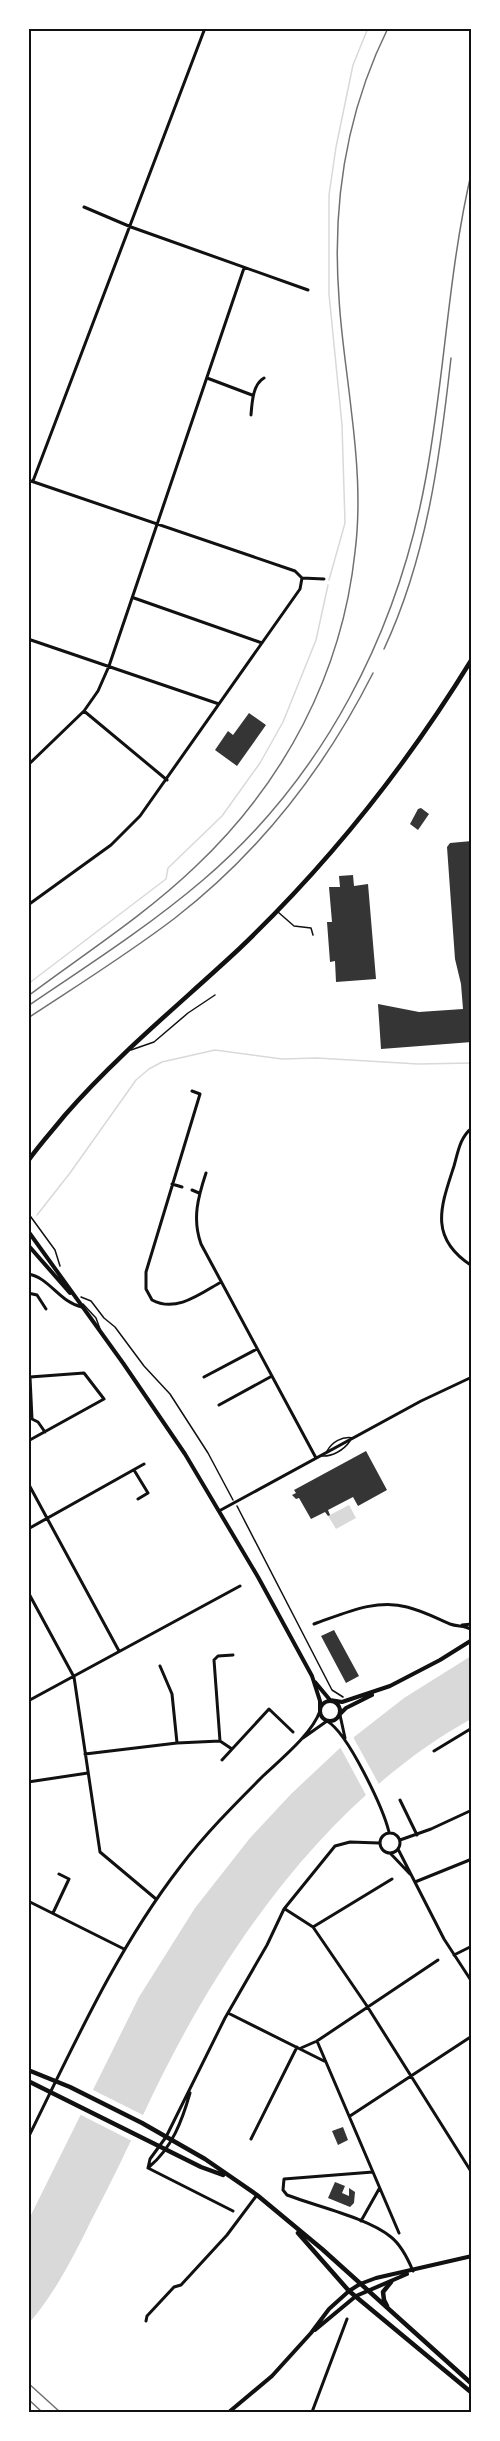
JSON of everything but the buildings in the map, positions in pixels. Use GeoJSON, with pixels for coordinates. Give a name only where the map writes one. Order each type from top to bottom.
{"type":"FeatureCollection","features":[{"type":"Feature","properties":{"kind":"main road"},"geometry":{"type":"LineString","coordinates":[[29,1158],[124,1052],[277,912],[341,841],[386,785],[432,721],[471,659]]}},
{"type":"Feature","properties":{"kind":"main road"},"geometry":{"type":"LineString","coordinates":[[28,2070],[70,2087],[142,2123],[205,2159],[257,2194],[471,2384]]}},
{"type":"Feature","properties":{"kind":"main road"},"geometry":{"type":"LineString","coordinates":[[28,2081],[201,2167],[228,2176]]}},
{"type":"Feature","properties":{"kind":"main road"},"geometry":{"type":"LineString","coordinates":[[291,2224],[349,2291],[471,2393]]}},
{"type":"Feature","properties":{"kind":"main road"},"geometry":{"type":"LineString","coordinates":[[391,2282],[385,2287],[383,2297],[393,2313]]}},
{"type":"Feature","properties":{"kind":"street"},"geometry":{"type":"LineString","coordinates":[[33,481],[205,28]]}},
{"type":"Feature","properties":{"kind":"street"},"geometry":{"type":"LineString","coordinates":[[84,207],[131,227],[308,290]]}},
{"type":"Feature","properties":{"kind":"street"},"geometry":{"type":"LineString","coordinates":[[28,765],[84,711],[98,691],[109,666],[244,268]]}},
{"type":"Feature","properties":{"kind":"street"},"geometry":{"type":"LineString","coordinates":[[207,378],[252,395]]}},
{"type":"Feature","properties":{"kind":"street"},"geometry":{"type":"LineString","coordinates":[[251,415],[252,395],[260,380],[264,378]]}},
{"type":"Feature","properties":{"kind":"street"},"geometry":{"type":"LineString","coordinates":[[28,480],[298,572],[302,578],[300,589],[140,816],[122,836],[28,905]]}},
{"type":"Feature","properties":{"kind":"street"},"geometry":{"type":"LineString","coordinates":[[302,578],[324,579]]}},
{"type":"Feature","properties":{"kind":"street"},"geometry":{"type":"LineString","coordinates":[[133,597],[262,643]]}},
{"type":"Feature","properties":{"kind":"street"},"geometry":{"type":"LineString","coordinates":[[28,639],[219,704]]}},
{"type":"Feature","properties":{"kind":"street"},"geometry":{"type":"LineString","coordinates":[[84,711],[167,780]]}},
{"type":"Feature","properties":{"kind":"street"},"geometry":{"type":"LineString","coordinates":[[192,1091],[200,1094],[146,1272],[146,1286],[148,1295],[156,1302],[177,1304],[221,1282]]}},
{"type":"Feature","properties":{"kind":"street"},"geometry":{"type":"LineString","coordinates":[[471,1128],[462,1138],[442,1201],[441,1212],[442,1228],[447,1242],[471,1266]]}},
{"type":"Feature","properties":{"kind":"street"},"geometry":{"type":"LineString","coordinates":[[206,1173],[196,1212],[198,1233],[221,1282],[318,1457]]}},
{"type":"Feature","properties":{"kind":"street"},"geometry":{"type":"LineString","coordinates":[[172,1184],[182,1187]]}},
{"type":"Feature","properties":{"kind":"street"},"geometry":{"type":"LineString","coordinates":[[192,1190],[200,1193]]}},
{"type":"Feature","properties":{"kind":"street"},"geometry":{"type":"LineString","coordinates":[[28,1232],[161,1417],[219,1510],[313,1679],[320,1701],[318,1717],[299,1740],[217,1824],[156,1899],[124,1949],[28,2138]]}},
{"type":"Feature","properties":{"kind":"street"},"geometry":{"type":"LineString","coordinates":[[28,1245],[77,1298]]}},
{"type":"Feature","properties":{"kind":"street"},"geometry":{"type":"LineString","coordinates":[[28,1274],[38,1278],[73,1305],[82,1307]]}},
{"type":"Feature","properties":{"kind":"street"},"geometry":{"type":"LineString","coordinates":[[28,1293],[37,1295],[46,1309]]}},
{"type":"Feature","properties":{"kind":"street"},"geometry":{"type":"LineString","coordinates":[[204,1377],[257,1349]]}},
{"type":"Feature","properties":{"kind":"street"},"geometry":{"type":"LineString","coordinates":[[28,1441],[45,1432],[104,1399],[88,1376],[81,1372],[30,1377],[30,1419],[38,1422],[45,1432]]}},
{"type":"Feature","properties":{"kind":"street"},"geometry":{"type":"LineString","coordinates":[[219,1405],[272,1376]]}},
{"type":"Feature","properties":{"kind":"street"},"geometry":{"type":"LineString","coordinates":[[219,1510],[471,1377]]}},
{"type":"Feature","properties":{"kind":"street"},"geometry":{"type":"LineString","coordinates":[[28,1530],[144,1464]]}},
{"type":"Feature","properties":{"kind":"street"},"geometry":{"type":"LineString","coordinates":[[134,1470],[148,1493],[138,1498]]}},
{"type":"Feature","properties":{"kind":"street"},"geometry":{"type":"LineString","coordinates":[[28,1484],[119,1652]]}},
{"type":"Feature","properties":{"kind":"street"},"geometry":{"type":"LineString","coordinates":[[28,1701],[240,1586]]}},
{"type":"Feature","properties":{"kind":"street"},"geometry":{"type":"LineString","coordinates":[[29,1592],[74,1677],[100,1852],[156,1899]]}},
{"type":"Feature","properties":{"kind":"street"},"geometry":{"type":"LineString","coordinates":[[314,1624],[369,1606],[385,1604],[415,1609],[471,1630]]}},
{"type":"Feature","properties":{"kind":"street"},"geometry":{"type":"LineString","coordinates":[[460,1626],[471,1624]]}},
{"type":"Feature","properties":{"kind":"street"},"geometry":{"type":"LineString","coordinates":[[299,1740],[327,1721],[335,1720],[346,1708],[440,1660],[471,1640]]}},
{"type":"Feature","properties":{"kind":"street"},"geometry":{"type":"LineString","coordinates":[[220,1742],[214,1660],[218,1656],[233,1655]]}},
{"type":"Feature","properties":{"kind":"street"},"geometry":{"type":"LineString","coordinates":[[160,1666],[172,1694],[177,1743]]}},
{"type":"Feature","properties":{"kind":"street"},"geometry":{"type":"LineString","coordinates":[[313,1679],[339,1707],[345,1740]]}},
{"type":"Feature","properties":{"kind":"street"},"geometry":{"type":"LineString","coordinates":[[320,1710],[325,1702],[342,1702],[378,1691]]}},
{"type":"Feature","properties":{"kind":"street"},"geometry":{"type":"LineString","coordinates":[[222,1760],[269,1709],[293,1732]]}},
{"type":"Feature","properties":{"kind":"street"},"geometry":{"type":"LineString","coordinates":[[320,1710],[323,1719],[345,1740],[383,1813],[389,1832],[400,1840]]}},
{"type":"Feature","properties":{"kind":"street"},"geometry":{"type":"LineString","coordinates":[[434,1751],[471,1728]]}},
{"type":"Feature","properties":{"kind":"street"},"geometry":{"type":"LineString","coordinates":[[85,1754],[177,1743],[220,1742],[232,1749]]}},
{"type":"Feature","properties":{"kind":"street"},"geometry":{"type":"LineString","coordinates":[[28,1782],[88,1773]]}},
{"type":"Feature","properties":{"kind":"street"},"geometry":{"type":"LineString","coordinates":[[400,1800],[417,1835]]}},
{"type":"Feature","properties":{"kind":"street"},"geometry":{"type":"LineString","coordinates":[[400,1840],[417,1835],[471,1810]]}},
{"type":"Feature","properties":{"kind":"street"},"geometry":{"type":"LineString","coordinates":[[389,1832],[381,1836],[379,1843],[382,1850],[390,1853],[411,1875]]}},
{"type":"Feature","properties":{"kind":"street"},"geometry":{"type":"LineString","coordinates":[[400,1840],[398,1849],[454,1955],[471,1982]]}},
{"type":"Feature","properties":{"kind":"street"},"geometry":{"type":"LineString","coordinates":[[148,2168],[150,2159],[166,2137],[228,2013],[267,1945],[284,1909],[335,1846],[350,1842],[379,1843]]}},
{"type":"Feature","properties":{"kind":"street"},"geometry":{"type":"LineString","coordinates":[[390,1853],[398,1849]]}},
{"type":"Feature","properties":{"kind":"street"},"geometry":{"type":"LineString","coordinates":[[415,1882],[471,1859]]}},
{"type":"Feature","properties":{"kind":"street"},"geometry":{"type":"LineString","coordinates":[[53,1913],[69,1879],[59,1874]]}},
{"type":"Feature","properties":{"kind":"street"},"geometry":{"type":"LineString","coordinates":[[313,1927],[392,1879]]}},
{"type":"Feature","properties":{"kind":"street"},"geometry":{"type":"LineString","coordinates":[[28,1901],[124,1949]]}},
{"type":"Feature","properties":{"kind":"street"},"geometry":{"type":"LineString","coordinates":[[284,1909],[313,1927],[367,2006],[471,2172]]}},
{"type":"Feature","properties":{"kind":"street"},"geometry":{"type":"LineString","coordinates":[[454,1955],[471,1946]]}},
{"type":"Feature","properties":{"kind":"street"},"geometry":{"type":"LineString","coordinates":[[251,2139],[299,2048],[316,2042],[438,1960]]}},
{"type":"Feature","properties":{"kind":"street"},"geometry":{"type":"LineString","coordinates":[[228,2013],[325,2062]]}},
{"type":"Feature","properties":{"kind":"street"},"geometry":{"type":"LineString","coordinates":[[349,2116],[412,2077],[471,2036]]}},
{"type":"Feature","properties":{"kind":"street"},"geometry":{"type":"LineString","coordinates":[[316,2042],[399,2233]]}},
{"type":"Feature","properties":{"kind":"street"},"geometry":{"type":"LineString","coordinates":[[148,2168],[172,2141],[183,2119],[193,2086]]}},
{"type":"Feature","properties":{"kind":"street"},"geometry":{"type":"LineString","coordinates":[[148,2168],[233,2211]]}},
{"type":"Feature","properties":{"kind":"street"},"geometry":{"type":"LineString","coordinates":[[373,2172],[284,2179],[283,2190],[287,2195],[363,2222],[386,2233],[396,2241],[413,2271]]}},
{"type":"Feature","properties":{"kind":"street"},"geometry":{"type":"LineString","coordinates":[[363,2222],[380,2188]]}},
{"type":"Feature","properties":{"kind":"street"},"geometry":{"type":"LineString","coordinates":[[147,2321],[147,2316],[174,2287],[181,2285],[227,2235],[257,2194]]}},
{"type":"Feature","properties":{"kind":"street"},"geometry":{"type":"LineString","coordinates":[[229,2412],[272,2376],[311,2333],[329,2309],[349,2291],[360,2284],[471,2256]]}},
{"type":"Feature","properties":{"kind":"street"},"geometry":{"type":"LineString","coordinates":[[311,2333],[356,2296],[413,2271]]}},
{"type":"Feature","properties":{"kind":"street"},"geometry":{"type":"LineString","coordinates":[[312,2412],[347,2319]]}},
{"type":"Feature","properties":{"kind":"lane"},"geometry":{"type":"LineString","coordinates":[[277,912],[294,926],[311,928],[313,935]]}},
{"type":"Feature","properties":{"kind":"lane"},"geometry":{"type":"LineString","coordinates":[[124,1052],[149,1044],[215,995]]}},
{"type":"Feature","properties":{"kind":"lane"},"geometry":{"type":"LineString","coordinates":[[77,1298],[90,1309],[101,1333]]}},
{"type":"Feature","properties":{"kind":"lane"},"geometry":{"type":"LineString","coordinates":[[318,1457],[327,1456],[345,1448],[352,1438]]}},
{"type":"Feature","properties":{"kind":"path"},"geometry":{"type":"LineString","coordinates":[[28,1214],[55,1250],[61,1270]]}},
{"type":"Feature","properties":{"kind":"path"},"geometry":{"type":"LineString","coordinates":[[77,1298],[91,1301],[104,1318],[116,1327],[144,1366],[170,1394],[203,1445],[233,1499]]}},
{"type":"Feature","properties":{"kind":"path"},"geometry":{"type":"LineString","coordinates":[[236,1505],[332,1690],[346,1699]]}},
{"type":"Feature","properties":{"kind":"shaded area"},"geometry":{"type":"Polygon","coordinates":[[[349,1505],[356,1518],[336,1529],[327,1514],[330,1515],[349,1505]]]}},
{"type":"Feature","properties":{"kind":"shaded area"},"geometry":{"type":"Polygon","coordinates":[[[471,1656],[471,1719],[417,1753],[367,1794],[321,1840],[278,1890],[239,1943],[172,2056],[114,2177],[57,2285],[29,2323],[29,2219],[139,1997],[195,1908],[250,1838],[291,1794],[340,1748],[404,1698],[471,1656]]]}},
{"type":"Feature","properties":{"kind":"pier"},"geometry":{"type":"Polygon","coordinates":[[[352,1735],[380,1786],[367,1797],[339,1745],[352,1735]]]}},
{"type":"Feature","properties":{"kind":"pier"},"geometry":{"type":"Polygon","coordinates":[[[89,2088],[145,2116],[134,2142],[77,2113],[89,2088]]]}},
{"type":"Feature","properties":{"kind":"waterway"},"geometry":{"type":"LineString","coordinates":[[329,580],[345,523],[342,425],[329,294],[329,195],[336,147],[353,65],[368,28]]}},
{"type":"Feature","properties":{"kind":"waterway"},"geometry":{"type":"LineString","coordinates":[[28,984],[166,879],[168,868],[222,816],[260,763],[283,722],[316,640],[328,585]]}},
{"type":"Feature","properties":{"kind":"waterway"},"geometry":{"type":"LineString","coordinates":[[37,1215],[136,1080],[162,1062],[215,1050],[282,1059],[317,1058],[418,1064],[472,1063]]}},
{"type":"Feature","properties":{"kind":"railway"},"geometry":{"type":"LineString","coordinates":[[28,996],[156,902],[227,834],[256,800],[281,763],[304,724],[322,683],[337,641],[348,597],[358,516],[358,480],[337,263],[340,194],[352,126],[374,60],[388,28]]}},
{"type":"Feature","properties":{"kind":"railway"},"geometry":{"type":"LineString","coordinates":[[28,1006],[161,914],[203,880],[246,839],[285,795],[319,748],[349,698],[375,645],[396,591],[413,535],[426,477],[457,246],[472,170]]}},
{"type":"Feature","properties":{"kind":"railway"},"geometry":{"type":"LineString","coordinates":[[384,649],[411,579],[430,506],[451,358]]}},
{"type":"Feature","properties":{"kind":"railway"},"geometry":{"type":"LineString","coordinates":[[28,1018],[175,918],[235,866],[288,807],[311,775],[334,742],[373,673]]}},
{"type":"Feature","properties":{"kind":"railway"},"geometry":{"type":"LineString","coordinates":[[28,2383],[60,2412]]}},
{"type":"Feature","properties":{"kind":"railway"},"geometry":{"type":"LineString","coordinates":[[28,2399],[42,2412]]}}]}
